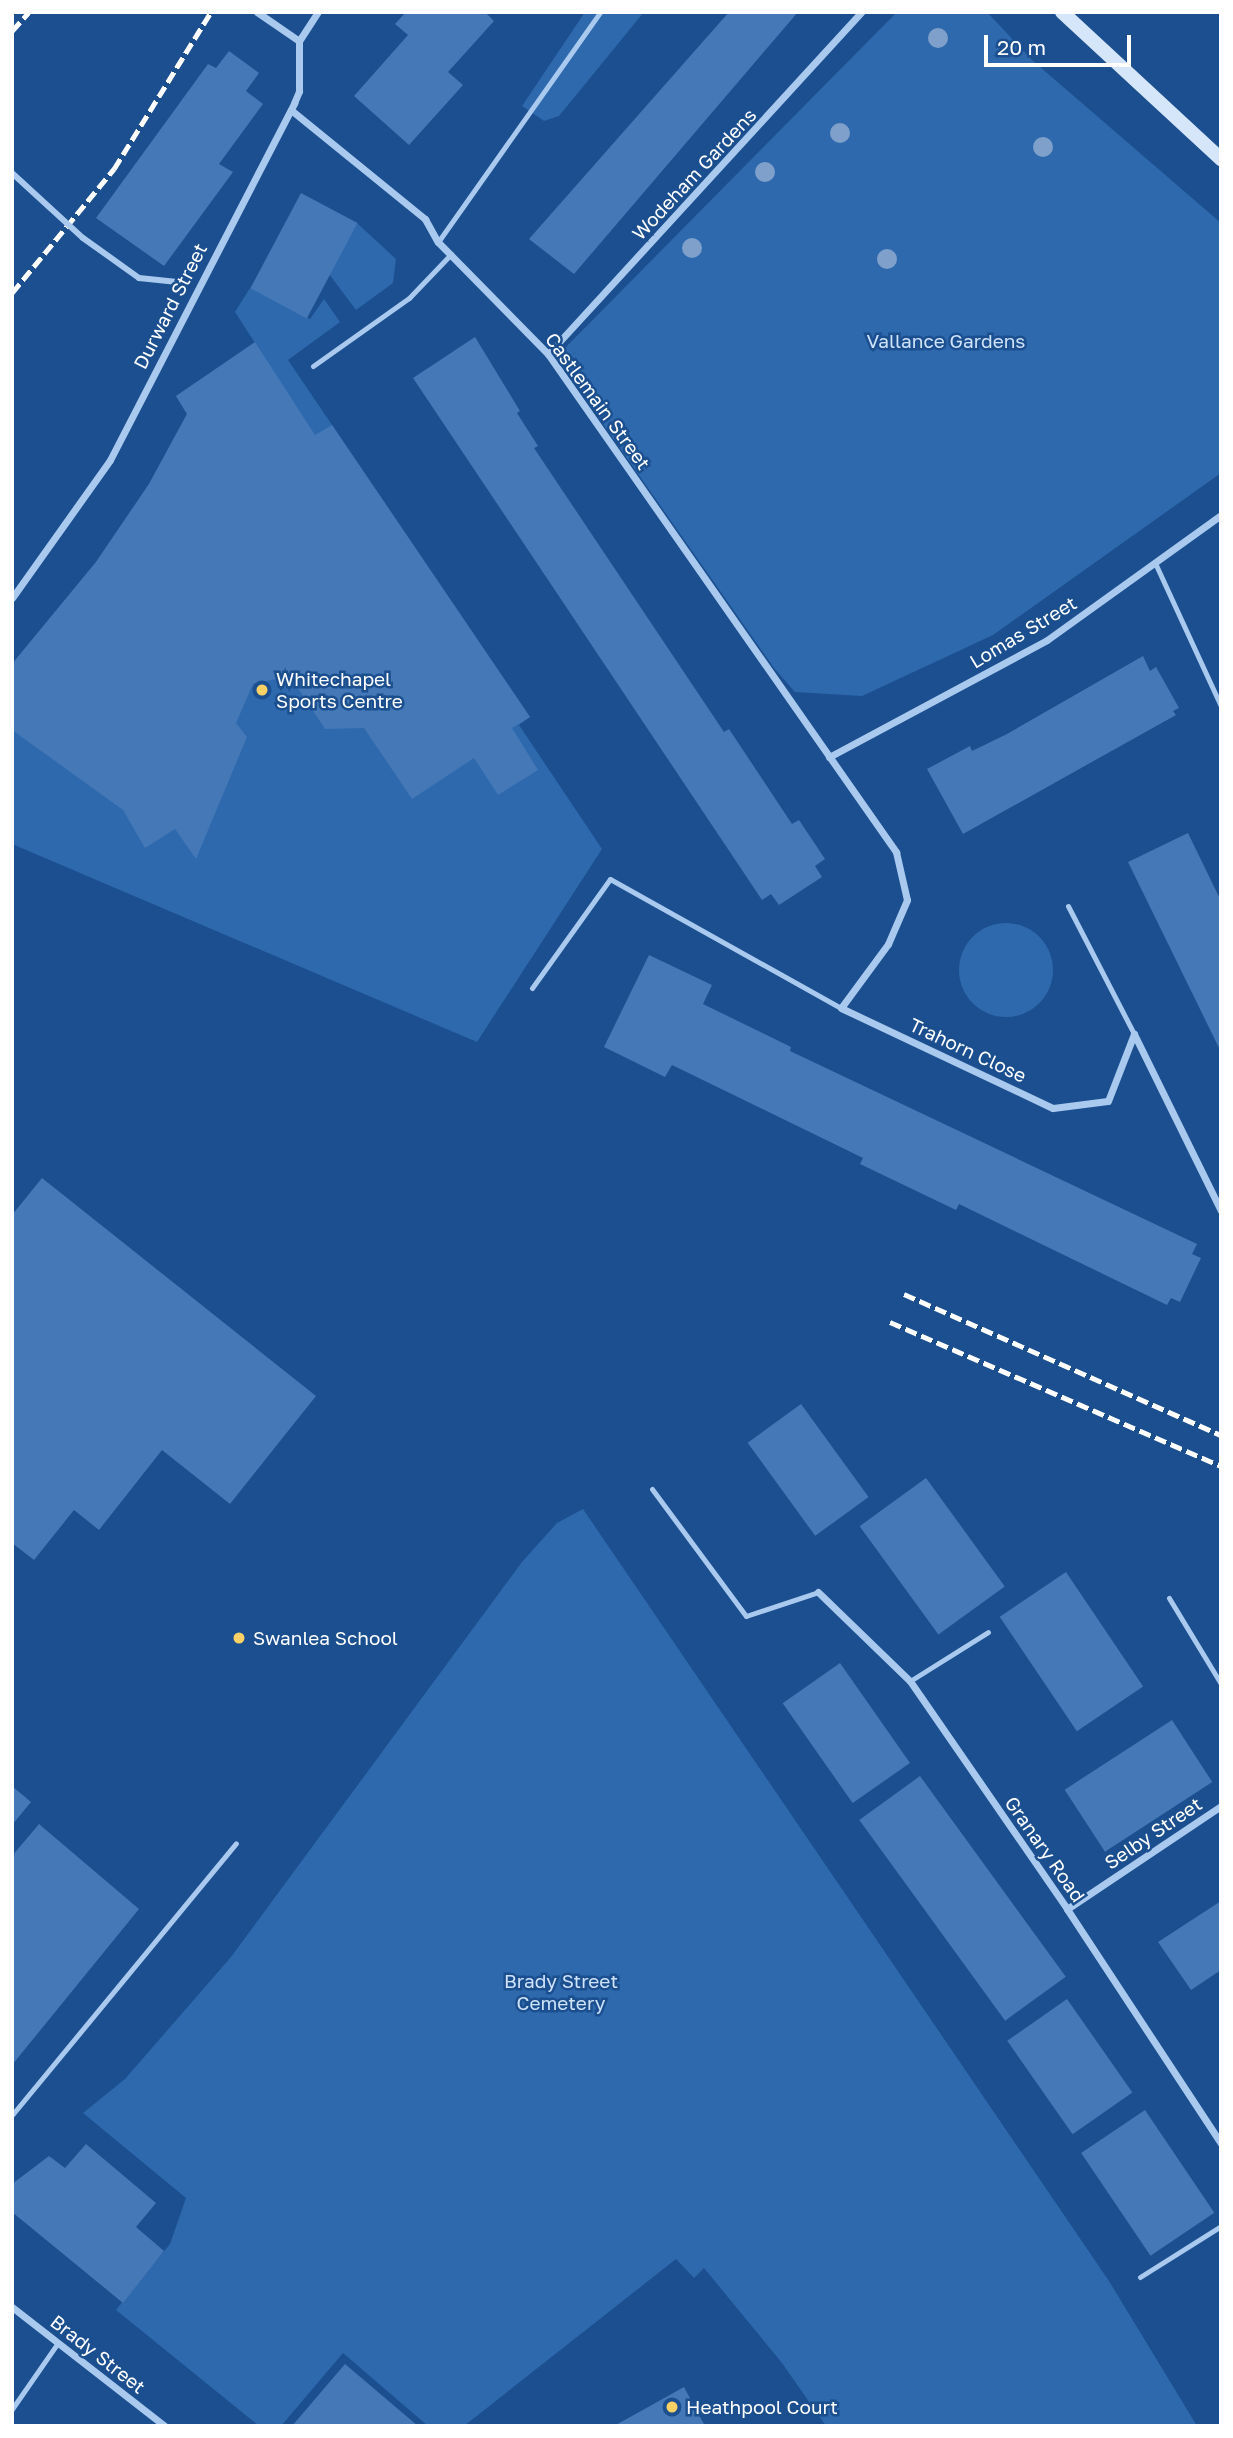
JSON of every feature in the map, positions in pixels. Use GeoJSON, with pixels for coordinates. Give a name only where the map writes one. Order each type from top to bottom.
{"type":"FeatureCollection","features":[{"type":"Feature","properties":{"kind":"main road"},"geometry":{"type":"LineString","coordinates":[[1062,12],[1221,159]]}},
{"type":"Feature","properties":{"kind":"street"},"geometry":{"type":"LineString","coordinates":[[259,14],[299,41],[318,12]]}},
{"type":"Feature","properties":{"kind":"street","name":"Wodeham Gardens"},"geometry":{"type":"LineString","coordinates":[[548,354],[861,12]]}},
{"type":"Feature","properties":{"kind":"street","name":"Durward Street"},"geometry":{"type":"LineString","coordinates":[[12,598],[110,460],[299,91],[299,41]]}},
{"type":"Feature","properties":{"kind":"street","name":"Castlemain Street"},"geometry":{"type":"LineString","coordinates":[[290,110],[425,219],[438,242],[548,354],[829,757]]}},
{"type":"Feature","properties":{"kind":"street"},"geometry":{"type":"LineString","coordinates":[[12,173],[83,238],[139,278],[175,282]]}},
{"type":"Feature","properties":{"kind":"street","name":"Lomas Street"},"geometry":{"type":"LineString","coordinates":[[829,757],[1046,640],[1156,565],[1221,515]]}},
{"type":"Feature","properties":{"kind":"street"},"geometry":{"type":"LineString","coordinates":[[829,757],[896,852],[907,900],[888,944],[841,1008]]}},
{"type":"Feature","properties":{"kind":"street","name":"Trahorn Close"},"geometry":{"type":"LineString","coordinates":[[841,1008],[1053,1108],[1108,1101],[1135,1034]]}},
{"type":"Feature","properties":{"kind":"street"},"geometry":{"type":"LineString","coordinates":[[1135,1034],[1221,1211]]}},
{"type":"Feature","properties":{"kind":"street","name":"Granary Road"},"geometry":{"type":"LineString","coordinates":[[818,1592],[910,1681],[1068,1909],[1221,2143]]}},
{"type":"Feature","properties":{"kind":"street","name":"Selby Street"},"geometry":{"type":"LineString","coordinates":[[1068,1909],[1221,1806]]}},
{"type":"Feature","properties":{"kind":"street","name":"Brady Street"},"geometry":{"type":"LineString","coordinates":[[12,2307],[165,2426]]}},
{"type":"Feature","properties":{"kind":"lane"},"geometry":{"type":"LineString","coordinates":[[438,242],[600,12]]}},
{"type":"Feature","properties":{"kind":"lane"},"geometry":{"type":"LineString","coordinates":[[313,366],[409,298],[451,254]]}},
{"type":"Feature","properties":{"kind":"lane"},"geometry":{"type":"LineString","coordinates":[[1156,565],[1221,706]]}},
{"type":"Feature","properties":{"kind":"lane"},"geometry":{"type":"LineString","coordinates":[[532,988],[610,879],[841,1008]]}},
{"type":"Feature","properties":{"kind":"lane"},"geometry":{"type":"LineString","coordinates":[[1068,906],[1135,1034]]}},
{"type":"Feature","properties":{"kind":"lane"},"geometry":{"type":"LineString","coordinates":[[652,1489],[746,1616],[818,1592]]}},
{"type":"Feature","properties":{"kind":"lane"},"geometry":{"type":"LineString","coordinates":[[1169,1598],[1221,1684]]}},
{"type":"Feature","properties":{"kind":"lane"},"geometry":{"type":"LineString","coordinates":[[910,1681],[988,1632]]}},
{"type":"Feature","properties":{"kind":"lane"},"geometry":{"type":"LineString","coordinates":[[12,2115],[236,1843]]}},
{"type":"Feature","properties":{"kind":"lane"},"geometry":{"type":"LineString","coordinates":[[1140,2277],[1221,2226]]}},
{"type":"Feature","properties":{"kind":"lane"},"geometry":{"type":"LineString","coordinates":[[12,2409],[57,2344]]}},
{"type":"Feature","properties":{"kind":"green space"},"geometry":{"type":"Polygon","coordinates":[[[585,12],[644,12],[559,116],[544,121],[522,106],[585,12]]]}},
{"type":"Feature","properties":{"kind":"green space","name":"Vallance Gardens"},"geometry":{"type":"Polygon","coordinates":[[[897,12],[987,12],[1032,60],[1221,223],[1221,473],[993,635],[862,696],[795,692],[774,668],[559,361],[559,354],[897,12]]]}},
{"type":"Feature","properties":{"kind":"green space"},"geometry":{"type":"Polygon","coordinates":[[[357,223],[396,259],[393,283],[356,310],[329,274],[357,223]]]}},
{"type":"Feature","properties":{"kind":"green space","name":"Whitechapel Sports Centre"},"geometry":{"type":"Polygon","coordinates":[[[250,288],[310,319],[324,299],[340,322],[288,360],[530,717],[519,725],[602,849],[477,1042],[12,844],[12,664],[96,562],[149,484],[187,414],[176,396],[255,343],[235,312],[250,288]]]}},
{"type":"Feature","properties":{"kind":"green space"},"geometry":{"type":"Polygon","coordinates":[[[1006,923],[1024,927],[1039,937],[1049,952],[1053,970],[1049,988],[1039,1003],[1024,1013],[1006,1017],[988,1013],[973,1003],[963,988],[959,970],[963,952],[973,937],[988,927],[1006,923]]]}},
{"type":"Feature","properties":{"kind":"green space","name":"Brady Street Cemetery"},"geometry":{"type":"Polygon","coordinates":[[[583,1509],[1109,2281],[1197,2426],[826,2426],[782,2363],[704,2268],[694,2278],[676,2259],[464,2426],[428,2426],[343,2353],[281,2426],[259,2426],[116,2310],[170,2244],[186,2198],[83,2113],[125,2079],[231,1957],[522,1562],[557,1523],[583,1509]]]}},
{"type":"Feature","properties":{"kind":"building"},"geometry":{"type":"Polygon","coordinates":[[[406,12],[485,12],[494,21],[448,72],[463,85],[409,145],[354,96],[408,35],[395,24],[406,12]]]}},
{"type":"Feature","properties":{"kind":"building"},"geometry":{"type":"Polygon","coordinates":[[[729,12],[798,12],[574,274],[529,239],[729,12]]]}},
{"type":"Feature","properties":{"kind":"building"},"geometry":{"type":"Polygon","coordinates":[[[229,51],[259,73],[246,91],[263,104],[219,164],[233,172],[164,266],[96,218],[208,64],[216,68],[229,51]]]}},
{"type":"Feature","properties":{"kind":"building"},"geometry":{"type":"Polygon","coordinates":[[[301,193],[358,223],[307,318],[250,288],[301,193]]]}},
{"type":"Feature","properties":{"kind":"building"},"geometry":{"type":"Polygon","coordinates":[[[475,337],[520,411],[517,413],[538,446],[534,448],[724,732],[729,729],[792,824],[799,820],[825,859],[815,866],[822,877],[779,905],[771,894],[762,900],[413,378],[475,337]]]}},
{"type":"Feature","properties":{"kind":"building"},"geometry":{"type":"Polygon","coordinates":[[[255,342],[315,435],[332,425],[530,717],[512,728],[538,770],[498,795],[474,758],[412,799],[364,728],[325,729],[290,676],[253,684],[236,723],[247,737],[196,859],[175,829],[145,848],[123,810],[12,730],[12,664],[96,562],[149,484],[187,414],[176,396],[255,342]]]}},
{"type":"Feature","properties":{"kind":"building"},"geometry":{"type":"Polygon","coordinates":[[[1143,656],[1150,671],[1156,667],[1179,708],[1173,711],[1176,715],[963,834],[927,769],[970,746],[972,751],[1007,734],[1143,656]]]}},
{"type":"Feature","properties":{"kind":"building"},"geometry":{"type":"Polygon","coordinates":[[[1188,833],[1221,901],[1221,1052],[1128,862],[1188,833]]]}},
{"type":"Feature","properties":{"kind":"building"},"geometry":{"type":"Polygon","coordinates":[[[649,955],[712,985],[703,1004],[791,1047],[790,1051],[1197,1244],[1192,1254],[1201,1258],[1180,1302],[1171,1298],[1167,1305],[959,1204],[956,1210],[860,1164],[863,1158],[672,1065],[665,1077],[604,1047],[649,955]]]}},
{"type":"Feature","properties":{"kind":"building"},"geometry":{"type":"Polygon","coordinates":[[[42,1178],[316,1396],[230,1504],[162,1450],[99,1530],[74,1510],[34,1560],[12,1543],[12,1215],[42,1178]]]}},
{"type":"Feature","properties":{"kind":"building"},"geometry":{"type":"Polygon","coordinates":[[[801,1404],[869,1497],[815,1536],[748,1443],[801,1404]]]}},
{"type":"Feature","properties":{"kind":"building"},"geometry":{"type":"Polygon","coordinates":[[[926,1478],[1005,1586],[938,1635],[860,1526],[926,1478]]]}},
{"type":"Feature","properties":{"kind":"building"},"geometry":{"type":"Polygon","coordinates":[[[1066,1572],[1143,1686],[1077,1731],[1000,1617],[1066,1572]]]}},
{"type":"Feature","properties":{"kind":"building"},"geometry":{"type":"Polygon","coordinates":[[[840,1663],[910,1763],[853,1803],[783,1703],[840,1663]]]}},
{"type":"Feature","properties":{"kind":"building"},"geometry":{"type":"Polygon","coordinates":[[[1172,1720],[1212,1782],[1105,1852],[1065,1790],[1172,1720]]]}},
{"type":"Feature","properties":{"kind":"building"},"geometry":{"type":"Polygon","coordinates":[[[920,1776],[1066,1977],[1005,2021],[859,1820],[920,1776]]]}},
{"type":"Feature","properties":{"kind":"building"},"geometry":{"type":"Polygon","coordinates":[[[12,1786],[31,1802],[12,1825],[12,1786]]]}},
{"type":"Feature","properties":{"kind":"building"},"geometry":{"type":"Polygon","coordinates":[[[39,1824],[139,1909],[12,2065],[12,1856],[39,1824]]]}},
{"type":"Feature","properties":{"kind":"building"},"geometry":{"type":"Polygon","coordinates":[[[1221,1901],[1221,1970],[1191,1990],[1158,1942],[1221,1901]]]}},
{"type":"Feature","properties":{"kind":"building"},"geometry":{"type":"Polygon","coordinates":[[[1067,1999],[1132,2092],[1073,2134],[1007,2041],[1067,1999]]]}},
{"type":"Feature","properties":{"kind":"building"},"geometry":{"type":"Polygon","coordinates":[[[1145,2110],[1214,2213],[1151,2256],[1081,2153],[1145,2110]]]}},
{"type":"Feature","properties":{"kind":"building"},"geometry":{"type":"Polygon","coordinates":[[[86,2144],[156,2203],[136,2227],[164,2251],[123,2303],[12,2212],[12,2184],[49,2156],[65,2168],[86,2144]]]}},
{"type":"Feature","properties":{"kind":"building"},"geometry":{"type":"Polygon","coordinates":[[[345,2364],[418,2426],[292,2426],[345,2364]]]}},
{"type":"Feature","properties":{"kind":"building","name":"Heathpool Court"},"geometry":{"type":"Polygon","coordinates":[[[684,2387],[705,2426],[614,2426],[684,2387]]]}},
{"type":"Feature","properties":{"kind":"railway"},"geometry":{"type":"LineString","coordinates":[[12,31],[29,12]]}},
{"type":"Feature","properties":{"kind":"railway"},"geometry":{"type":"LineString","coordinates":[[12,293],[114,169],[211,12]]}},
{"type":"Feature","properties":{"kind":"railway"},"geometry":{"type":"LineString","coordinates":[[904,1294],[1221,1435]]}},
{"type":"Feature","properties":{"kind":"railway"},"geometry":{"type":"LineString","coordinates":[[890,1322],[1221,1466]]}},
{"type":"Feature","properties":{"kind":"place","name":"Whitechapel Sports Centre"},"geometry":{"type":"Point","coordinates":[262,690]}},
{"type":"Feature","properties":{"kind":"place","name":"Swanlea School"},"geometry":{"type":"Point","coordinates":[239,1638]}},
{"type":"Feature","properties":{"kind":"place","name":"Heathpool Court"},"geometry":{"type":"Point","coordinates":[672,2407]}}]}
